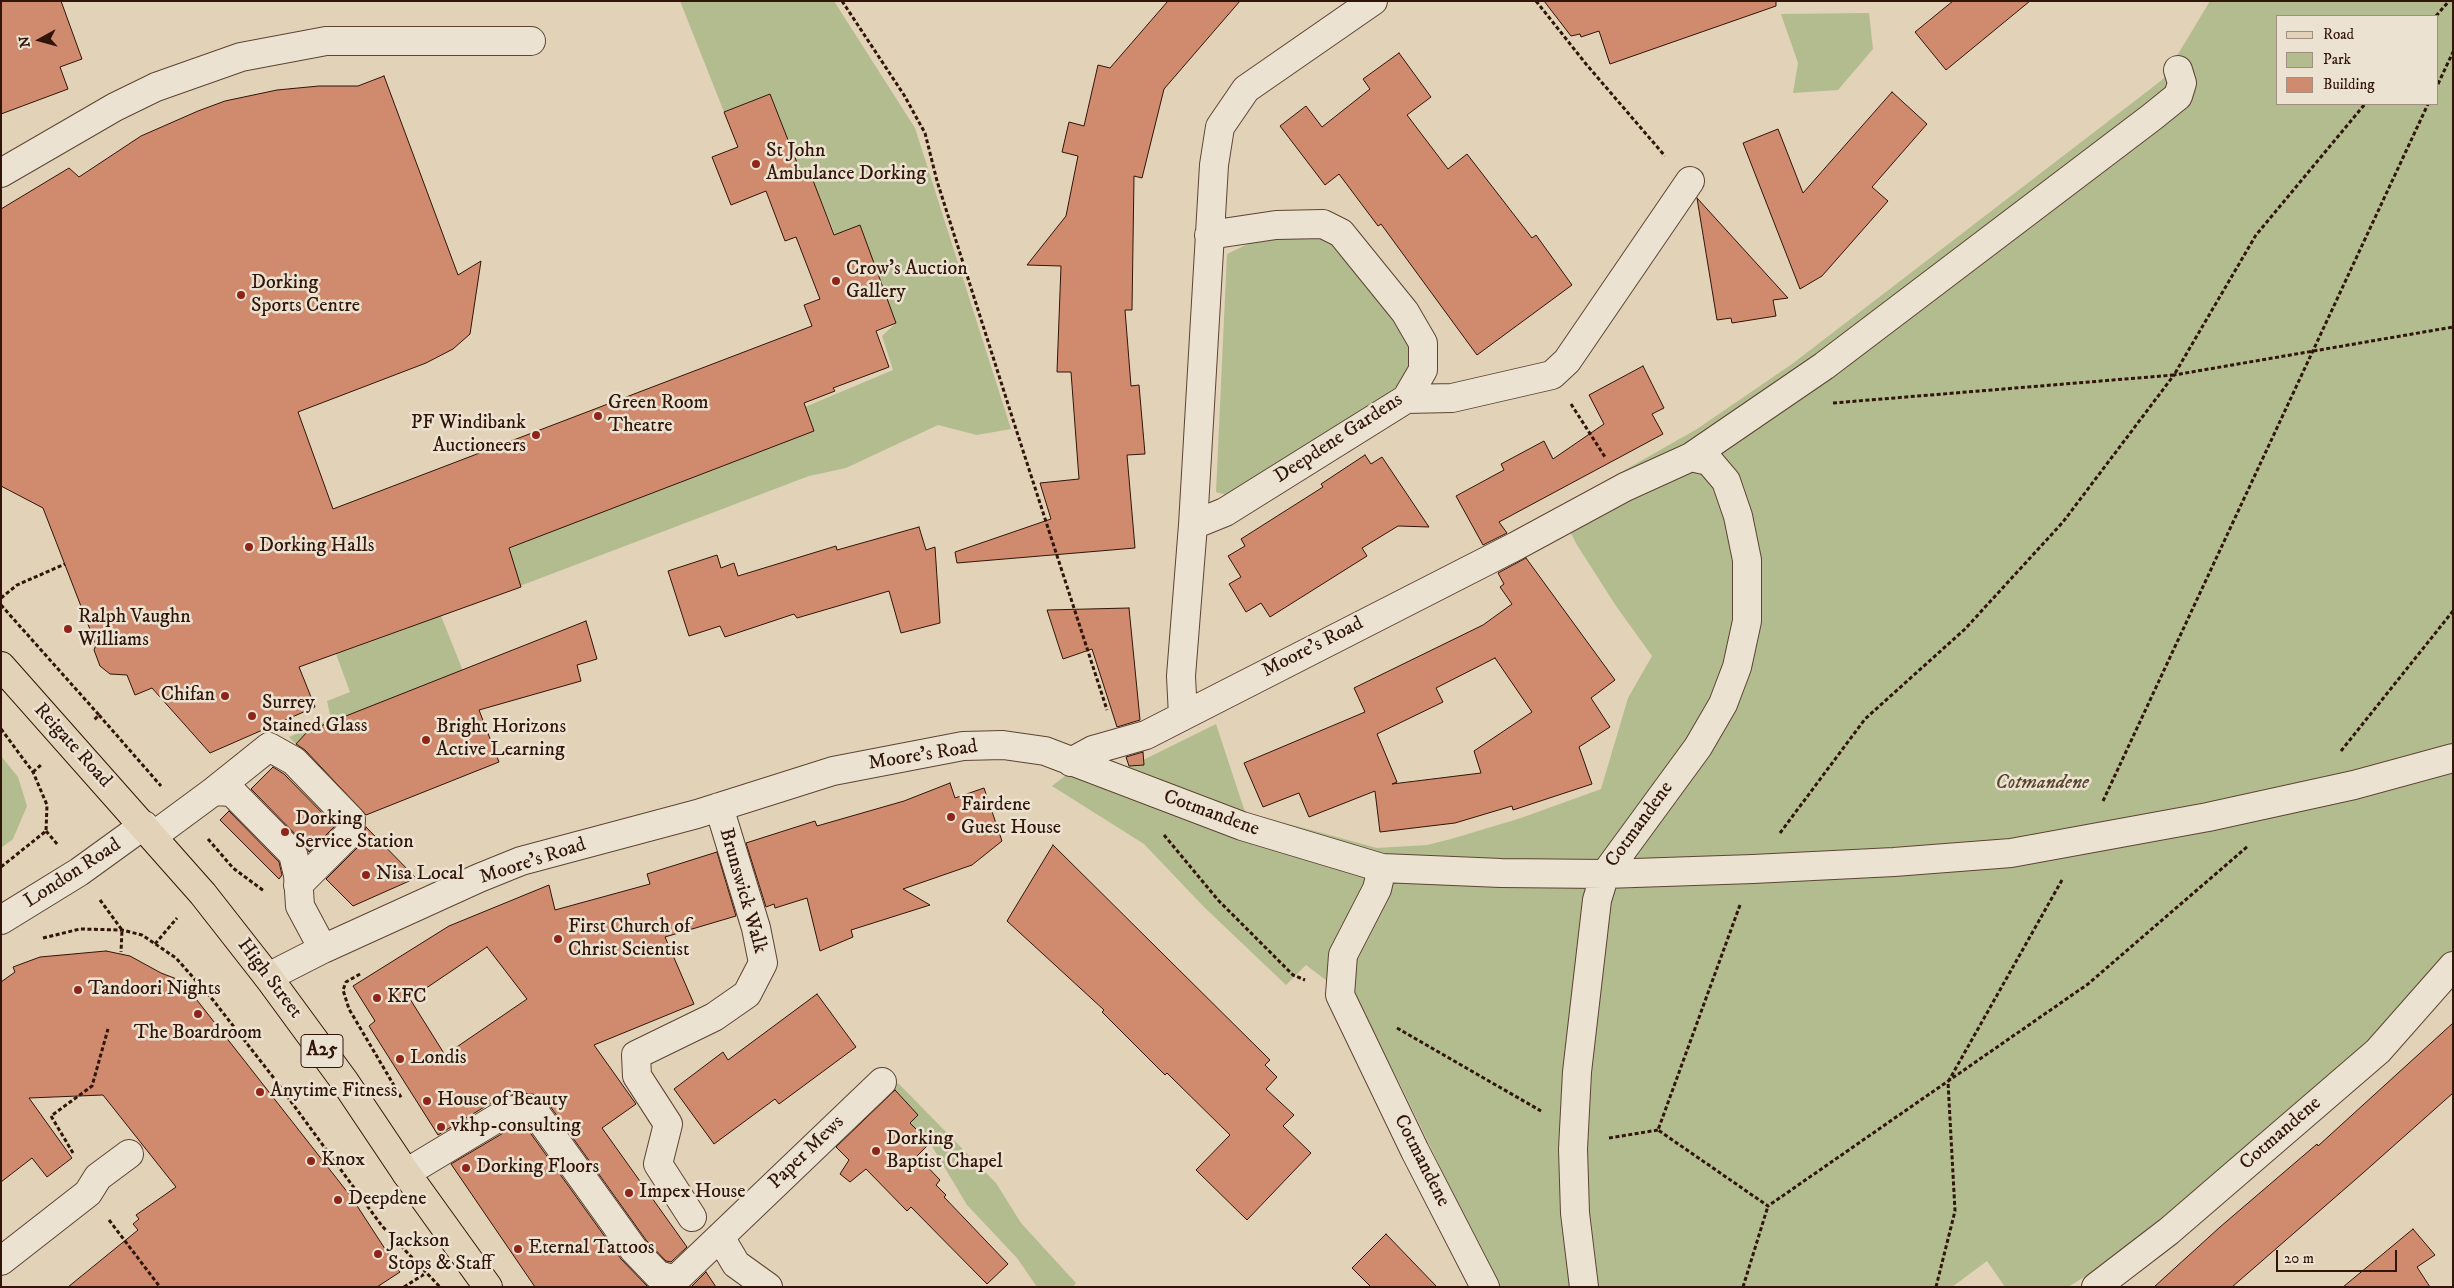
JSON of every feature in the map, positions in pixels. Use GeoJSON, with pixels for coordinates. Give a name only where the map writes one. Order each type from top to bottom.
{"type":"FeatureCollection","features":[{"type":"Feature","properties":{"kind":"main road","name":"Reigate Road"},"geometry":{"type":"LineString","coordinates":[[1,666],[148,831]]}},
{"type":"Feature","properties":{"kind":"main road","name":"High Street"},"geometry":{"type":"LineString","coordinates":[[148,831],[203,894],[268,977],[345,1082],[406,1173],[488,1287]]}},
{"type":"Feature","properties":{"kind":"street"},"geometry":{"type":"LineString","coordinates":[[1183,716],[1181,676],[1193,525],[1209,234],[1214,165],[1220,127],[1246,88],[1373,1]]}},
{"type":"Feature","properties":{"kind":"street"},"geometry":{"type":"LineString","coordinates":[[1,174],[114,106],[156,87],[241,56],[326,41],[531,41]]}},
{"type":"Feature","properties":{"kind":"street","name":"Moore's Road"},"geometry":{"type":"LineString","coordinates":[[268,977],[323,949],[479,878],[521,861],[719,807],[833,771],[945,748],[1002,745],[1045,751],[1071,762],[1093,750],[1146,735],[1516,546],[1625,487],[1691,457],[1824,366],[2152,118],[2178,96],[2182,83],[2178,70]]}},
{"type":"Feature","properties":{"kind":"street"},"geometry":{"type":"LineString","coordinates":[[1406,399],[1452,398],[1552,375],[1567,362],[1690,182]]}},
{"type":"Feature","properties":{"kind":"street","name":"Deepdene Gardens"},"geometry":{"type":"LineString","coordinates":[[1193,525],[1225,512],[1406,399],[1423,370],[1424,343],[1405,312],[1341,233],[1323,224],[1276,225],[1209,234]]}},
{"type":"Feature","properties":{"kind":"street","name":"Cotmandene"},"geometry":{"type":"LineString","coordinates":[[1584,1287],[1575,1213],[1574,1130],[1578,1072],[1597,900],[1605,874],[1698,747],[1723,704],[1737,667],[1747,621],[1747,560],[1738,516],[1726,481],[1709,461],[1691,457]]}},
{"type":"Feature","properties":{"kind":"street","name":"London Road"},"geometry":{"type":"LineString","coordinates":[[1,920],[214,791],[269,747],[294,761],[351,820],[350,833],[298,884]]}},
{"type":"Feature","properties":{"kind":"street","name":"Cotmandene"},"geometry":{"type":"LineString","coordinates":[[1071,762],[1242,826],[1382,868],[1502,874],[1605,874],[1894,862],[2011,853],[2354,785],[2453,758]]}},
{"type":"Feature","properties":{"kind":"street"},"geometry":{"type":"LineString","coordinates":[[214,791],[232,792],[292,854],[300,906],[323,949]]}},
{"type":"Feature","properties":{"kind":"street","name":"Brunswick Walk"},"geometry":{"type":"LineString","coordinates":[[692,1217],[658,1164],[668,1124],[637,1076],[636,1055],[714,1017],[747,994],[763,963],[756,928],[719,807]]}},
{"type":"Feature","properties":{"kind":"street","name":"Cotmandene"},"geometry":{"type":"LineString","coordinates":[[1382,868],[1377,889],[1343,955],[1340,995],[1415,1151],[1485,1287]]}},
{"type":"Feature","properties":{"kind":"street","name":"Cotmandene"},"geometry":{"type":"LineString","coordinates":[[2096,1287],[2169,1231],[2378,1051],[2453,966]]}},
{"type":"Feature","properties":{"kind":"street","name":"Paper Mews"},"geometry":{"type":"LineString","coordinates":[[406,1173],[509,1111],[525,1108],[537,1116],[634,1250],[658,1275],[676,1284],[720,1236],[882,1082]]}},
{"type":"Feature","properties":{"kind":"street"},"geometry":{"type":"LineString","coordinates":[[1,1261],[88,1193],[98,1177],[129,1154]]}},
{"type":"Feature","properties":{"kind":"street"},"geometry":{"type":"LineString","coordinates":[[720,1236],[736,1264],[768,1287]]}},
{"type":"Feature","properties":{"kind":"path"},"geometry":{"type":"LineString","coordinates":[[842,1],[904,95],[925,133],[937,181],[1118,742]]}},
{"type":"Feature","properties":{"kind":"path"},"geometry":{"type":"LineString","coordinates":[[1536,1],[1647,137],[1690,182]]}},
{"type":"Feature","properties":{"kind":"path"},"geometry":{"type":"LineString","coordinates":[[2437,15],[2449,1]]}},
{"type":"Feature","properties":{"kind":"path"},"geometry":{"type":"LineString","coordinates":[[2439,82],[2453,52]]}},
{"type":"Feature","properties":{"kind":"path"},"geometry":{"type":"LineString","coordinates":[[2174,375],[2256,236],[2364,105]]}},
{"type":"Feature","properties":{"kind":"path"},"geometry":{"type":"LineString","coordinates":[[1936,1287],[1955,1210],[1948,1082],[2084,840],[2428,105]]}},
{"type":"Feature","properties":{"kind":"path"},"geometry":{"type":"LineString","coordinates":[[1830,404],[2174,375],[2453,327]]}},
{"type":"Feature","properties":{"kind":"path"},"geometry":{"type":"LineString","coordinates":[[1552,375],[1625,487]]}},
{"type":"Feature","properties":{"kind":"path"},"geometry":{"type":"LineString","coordinates":[[1,598],[17,585],[65,564]]}},
{"type":"Feature","properties":{"kind":"path"},"geometry":{"type":"LineString","coordinates":[[1,730],[33,772],[47,805],[46,831],[1,867]]}},
{"type":"Feature","properties":{"kind":"path"},"geometry":{"type":"LineString","coordinates":[[1159,829],[1218,900],[1293,975],[1340,995]]}},
{"type":"Feature","properties":{"kind":"path"},"geometry":{"type":"LineString","coordinates":[[38,938],[80,929],[122,930],[142,935],[176,958],[213,1000],[273,1077],[382,1226],[440,1287]]}},
{"type":"Feature","properties":{"kind":"path"},"geometry":{"type":"LineString","coordinates":[[121,952],[122,930]]}},
{"type":"Feature","properties":{"kind":"path"},"geometry":{"type":"LineString","coordinates":[[363,972],[346,982],[343,990],[349,1009],[405,1105]]}},
{"type":"Feature","properties":{"kind":"path"},"geometry":{"type":"LineString","coordinates":[[1391,1025],[1574,1130],[1613,1138],[1658,1130]]}},
{"type":"Feature","properties":{"kind":"path"},"geometry":{"type":"LineString","coordinates":[[108,1029],[92,1086],[50,1116],[79,1163],[88,1193],[160,1287]]}},
{"type":"Feature","properties":{"kind":"path"},"geometry":{"type":"LineString","coordinates":[[1743,1287],[1768,1206]]}},
{"type":"Feature","properties":{"kind":"path"},"geometry":{"type":"LineString","coordinates":[[404,1287],[426,1273]]}},
{"type":"Feature","properties":{"kind":"green space"},"geometry":{"type":"Polygon","coordinates":[[[680,1],[834,1],[915,128],[1011,429],[977,435],[938,425],[846,468],[809,476],[441,616],[467,681],[366,803],[349,810],[342,791],[289,737],[331,719],[327,701],[350,692],[336,654],[409,628],[397,597],[509,547],[814,431],[805,407],[893,370],[882,336],[896,323],[860,225],[835,235],[809,170],[801,173],[770,94],[724,112],[680,1]]]}},
{"type":"Feature","properties":{"kind":"green space","name":"Cotmandene"},"geometry":{"type":"Polygon","coordinates":[[[2210,1],[2453,1],[2453,955],[2396,1019],[2178,1208],[2110,1261],[2068,1287],[2005,1287],[1987,1261],[1952,1287],[1498,1287],[1403,1090],[1360,1006],[1306,965],[1286,985],[1204,907],[1144,844],[1052,786],[1065,776],[1133,765],[1216,724],[1245,812],[1377,848],[1427,845],[1451,839],[1521,818],[1601,789],[1628,698],[1652,656],[1616,606],[1577,545],[1558,508],[1697,429],[1792,364],[2163,79],[2210,1]]]}},
{"type":"Feature","properties":{"kind":"green space"},"geometry":{"type":"Polygon","coordinates":[[[1869,13],[1873,49],[1838,90],[1793,93],[1798,63],[1781,14],[1869,13]]]}},
{"type":"Feature","properties":{"kind":"green space"},"geometry":{"type":"Polygon","coordinates":[[[1303,233],[1333,240],[1404,329],[1412,363],[1401,383],[1365,411],[1227,495],[1216,492],[1227,254],[1252,242],[1303,233]]]}},
{"type":"Feature","properties":{"kind":"green space"},"geometry":{"type":"Polygon","coordinates":[[[1,756],[18,777],[27,806],[13,839],[1,848],[1,756]]]}},
{"type":"Feature","properties":{"kind":"green space"},"geometry":{"type":"Polygon","coordinates":[[[898,1083],[996,1183],[1021,1223],[1076,1283],[1073,1287],[1037,1287],[1017,1258],[967,1205],[930,1143],[910,1123],[918,1115],[892,1089],[898,1083]]]}},
{"type":"Feature","properties":{"kind":"building"},"geometry":{"type":"Polygon","coordinates":[[[1,1],[61,1],[82,59],[60,67],[68,89],[1,114],[1,1]]]}},
{"type":"Feature","properties":{"kind":"building"},"geometry":{"type":"Polygon","coordinates":[[[1168,1],[1240,1],[1164,89],[1142,178],[1134,176],[1132,310],[1125,310],[1131,386],[1139,385],[1145,454],[1127,455],[1135,548],[957,563],[955,552],[1051,519],[1040,483],[1079,479],[1071,372],[1057,372],[1061,266],[1027,265],[1066,216],[1078,156],[1062,152],[1069,122],[1084,126],[1098,65],[1110,68],[1168,1]]]}},
{"type":"Feature","properties":{"kind":"building"},"geometry":{"type":"Polygon","coordinates":[[[1544,1],[1776,1],[1776,6],[1610,64],[1599,31],[1581,37],[1580,34],[1571,36],[1544,1]]]}},
{"type":"Feature","properties":{"kind":"building"},"geometry":{"type":"Polygon","coordinates":[[[1953,1],[2030,1],[1946,70],[1915,32],[1953,1]]]}},
{"type":"Feature","properties":{"kind":"building"},"geometry":{"type":"Polygon","coordinates":[[[1399,53],[1431,97],[1407,115],[1448,169],[1467,154],[1532,238],[1536,235],[1572,285],[1477,355],[1381,224],[1378,226],[1339,174],[1325,185],[1280,126],[1306,106],[1322,127],[1370,89],[1363,79],[1399,53]]]}},
{"type":"Feature","properties":{"kind":"building"},"geometry":{"type":"Polygon","coordinates":[[[384,76],[458,275],[481,261],[470,334],[453,349],[426,363],[298,412],[333,509],[812,326],[804,305],[820,299],[796,237],[785,241],[766,191],[731,205],[712,157],[738,147],[724,112],[770,94],[801,173],[809,170],[834,235],[860,225],[896,323],[876,331],[889,367],[833,388],[835,391],[804,403],[814,431],[509,548],[521,587],[299,667],[315,707],[210,753],[152,688],[135,695],[127,675],[110,674],[100,666],[94,650],[96,645],[43,508],[1,486],[1,209],[69,168],[79,177],[141,136],[225,101],[277,90],[319,86],[358,86],[384,76]]]}},
{"type":"Feature","properties":{"kind":"building"},"geometry":{"type":"Polygon","coordinates":[[[1892,92],[1927,124],[1872,187],[1888,201],[1822,276],[1800,289],[1743,143],[1778,129],[1803,193],[1892,92]]]}},
{"type":"Feature","properties":{"kind":"building"},"geometry":{"type":"Polygon","coordinates":[[[1697,198],[1788,298],[1773,300],[1776,316],[1732,323],[1731,318],[1717,320],[1697,198]]]}},
{"type":"Feature","properties":{"kind":"building"},"geometry":{"type":"Polygon","coordinates":[[[1643,366],[1664,408],[1652,414],[1663,434],[1499,522],[1507,533],[1483,545],[1456,496],[1504,470],[1501,464],[1544,441],[1553,459],[1604,424],[1589,395],[1643,366]]]}},
{"type":"Feature","properties":{"kind":"building"},"geometry":{"type":"Polygon","coordinates":[[[1365,455],[1371,464],[1382,457],[1429,527],[1398,526],[1362,548],[1367,556],[1270,617],[1261,603],[1246,612],[1229,584],[1241,577],[1228,556],[1245,546],[1241,539],[1323,487],[1321,484],[1365,455]]]}},
{"type":"Feature","properties":{"kind":"building"},"geometry":{"type":"Polygon","coordinates":[[[919,527],[926,550],[935,547],[940,623],[901,633],[889,591],[797,618],[794,614],[725,637],[720,626],[689,636],[668,571],[717,555],[721,568],[734,563],[738,576],[836,546],[837,550],[919,527]]]}},
{"type":"Feature","properties":{"kind":"building"},"geometry":{"type":"Polygon","coordinates":[[[1526,558],[1615,680],[1591,698],[1610,727],[1579,747],[1592,784],[1513,810],[1512,806],[1455,823],[1380,832],[1375,791],[1309,817],[1299,793],[1263,807],[1244,763],[1365,712],[1354,688],[1483,625],[1512,604],[1500,587],[1504,584],[1498,573],[1526,558]],[[1495,658],[1436,688],[1443,702],[1377,734],[1397,782],[1392,784],[1481,773],[1474,751],[1532,712],[1495,658]]]}},
{"type":"Feature","properties":{"kind":"building"},"geometry":{"type":"Polygon","coordinates":[[[1129,608],[1140,720],[1117,727],[1092,649],[1063,659],[1047,610],[1129,608]]]}},
{"type":"Feature","properties":{"kind":"building"},"geometry":{"type":"Polygon","coordinates":[[[586,621],[597,659],[577,665],[581,681],[479,710],[499,762],[366,815],[305,750],[296,744],[308,731],[586,621]]]}},
{"type":"Feature","properties":{"kind":"building"},"geometry":{"type":"Polygon","coordinates":[[[1143,752],[1144,765],[1129,766],[1126,757],[1143,752]]]}},
{"type":"Feature","properties":{"kind":"building"},"geometry":{"type":"Polygon","coordinates":[[[273,767],[284,774],[335,826],[309,852],[304,843],[251,789],[273,767]]]}},
{"type":"Feature","properties":{"kind":"building"},"geometry":{"type":"Polygon","coordinates":[[[950,783],[955,798],[984,788],[1002,841],[972,865],[903,889],[930,905],[851,930],[853,937],[820,951],[807,898],[775,908],[774,904],[766,907],[746,843],[815,821],[817,826],[904,801],[950,783]]]}},
{"type":"Feature","properties":{"kind":"building"},"geometry":{"type":"Polygon","coordinates":[[[229,811],[279,862],[282,875],[279,879],[220,820],[229,811]]]}},
{"type":"Feature","properties":{"kind":"building"},"geometry":{"type":"Polygon","coordinates":[[[366,827],[416,878],[353,906],[326,879],[361,844],[366,827]]]}},
{"type":"Feature","properties":{"kind":"building"},"geometry":{"type":"Polygon","coordinates":[[[1053,845],[1270,1060],[1265,1065],[1277,1077],[1266,1089],[1294,1115],[1283,1126],[1311,1153],[1247,1220],[1196,1170],[1230,1135],[1167,1073],[1165,1075],[1102,1012],[1104,1010],[1007,921],[1053,845]]]}},
{"type":"Feature","properties":{"kind":"building"},"geometry":{"type":"Polygon","coordinates":[[[717,852],[736,916],[665,937],[694,1004],[594,1045],[636,1104],[602,1128],[687,1247],[671,1262],[666,1261],[646,1240],[550,1106],[533,1094],[522,1093],[501,1097],[438,1135],[369,1026],[375,1021],[353,986],[449,926],[549,885],[555,910],[650,884],[647,874],[717,852]],[[487,947],[410,999],[445,1055],[527,999],[487,947]]]}},
{"type":"Feature","properties":{"kind":"building"},"geometry":{"type":"Polygon","coordinates":[[[106,951],[130,956],[161,973],[182,981],[352,1198],[400,1272],[377,1287],[68,1287],[138,1230],[133,1224],[139,1219],[136,1215],[176,1187],[103,1095],[29,1098],[72,1158],[47,1177],[32,1158],[1,1182],[1,982],[15,972],[13,967],[40,957],[106,951]]]}},
{"type":"Feature","properties":{"kind":"building"},"geometry":{"type":"Polygon","coordinates":[[[817,994],[856,1047],[779,1104],[775,1099],[714,1144],[674,1089],[723,1052],[728,1060],[817,994]]]}},
{"type":"Feature","properties":{"kind":"building"},"geometry":{"type":"Polygon","coordinates":[[[2453,1023],[2453,1093],[2363,1173],[2232,1287],[2154,1287],[2220,1227],[2317,1144],[2318,1146],[2453,1023]]]}},
{"type":"Feature","properties":{"kind":"building"},"geometry":{"type":"Polygon","coordinates":[[[895,1090],[918,1115],[910,1123],[930,1143],[917,1156],[940,1180],[936,1185],[946,1195],[944,1197],[1008,1264],[987,1284],[911,1207],[907,1211],[866,1169],[850,1182],[840,1174],[849,1160],[836,1147],[895,1090]]]}},
{"type":"Feature","properties":{"kind":"building"},"geometry":{"type":"Polygon","coordinates":[[[522,1124],[621,1259],[648,1287],[535,1287],[451,1164],[515,1126],[522,1124]]]}},
{"type":"Feature","properties":{"kind":"building"},"geometry":{"type":"Polygon","coordinates":[[[2413,1229],[2435,1255],[2417,1267],[2430,1287],[2343,1287],[2413,1229]]]}},
{"type":"Feature","properties":{"kind":"building"},"geometry":{"type":"Polygon","coordinates":[[[1386,1234],[1437,1287],[1371,1287],[1352,1268],[1386,1234]]]}},
{"type":"Feature","properties":{"kind":"building"},"geometry":{"type":"Polygon","coordinates":[[[706,1272],[716,1287],[691,1287],[706,1272]]]}},
{"type":"Feature","properties":{"kind":"place","name":"St John Ambulance Dorking"},"geometry":{"type":"Point","coordinates":[756,164]}},
{"type":"Feature","properties":{"kind":"place","name":"Crow's Auction Gallery"},"geometry":{"type":"Point","coordinates":[836,281]}},
{"type":"Feature","properties":{"kind":"place","name":"Dorking Sports Centre"},"geometry":{"type":"Point","coordinates":[241,295]}},
{"type":"Feature","properties":{"kind":"place","name":"Green Room Theatre"},"geometry":{"type":"Point","coordinates":[598,416]}},
{"type":"Feature","properties":{"kind":"place","name":"PF Windibank Auctioneers"},"geometry":{"type":"Point","coordinates":[536,435]}},
{"type":"Feature","properties":{"kind":"place","name":"Dorking Halls"},"geometry":{"type":"Point","coordinates":[249,547]}},
{"type":"Feature","properties":{"kind":"place","name":"Ralph Vaughn Williams"},"geometry":{"type":"Point","coordinates":[68,629]}},
{"type":"Feature","properties":{"kind":"place","name":"Chifan"},"geometry":{"type":"Point","coordinates":[225,696]}},
{"type":"Feature","properties":{"kind":"place","name":"Surrey Stained Glass"},"geometry":{"type":"Point","coordinates":[252,716]}},
{"type":"Feature","properties":{"kind":"place","name":"Bright Horizons Active Learning"},"geometry":{"type":"Point","coordinates":[426,740]}},
{"type":"Feature","properties":{"kind":"place","name":"Fairdene Guest House"},"geometry":{"type":"Point","coordinates":[951,817]}},
{"type":"Feature","properties":{"kind":"place","name":"Dorking Service Station"},"geometry":{"type":"Point","coordinates":[285,832]}},
{"type":"Feature","properties":{"kind":"place","name":"Nisa Local"},"geometry":{"type":"Point","coordinates":[366,875]}},
{"type":"Feature","properties":{"kind":"place","name":"First Church of Christ Scientist"},"geometry":{"type":"Point","coordinates":[558,939]}},
{"type":"Feature","properties":{"kind":"place","name":"Tandoori Nights"},"geometry":{"type":"Point","coordinates":[78,990]}},
{"type":"Feature","properties":{"kind":"place","name":"KFC"},"geometry":{"type":"Point","coordinates":[377,998]}},
{"type":"Feature","properties":{"kind":"place","name":"The Boardroom"},"geometry":{"type":"Point","coordinates":[198,1014]}},
{"type":"Feature","properties":{"kind":"place","name":"Londis"},"geometry":{"type":"Point","coordinates":[400,1059]}},
{"type":"Feature","properties":{"kind":"place","name":"Anytime Fitness"},"geometry":{"type":"Point","coordinates":[260,1092]}},
{"type":"Feature","properties":{"kind":"place","name":"House of Beauty"},"geometry":{"type":"Point","coordinates":[427,1101]}},
{"type":"Feature","properties":{"kind":"place","name":"vkhp-consulting"},"geometry":{"type":"Point","coordinates":[441,1127]}},
{"type":"Feature","properties":{"kind":"place","name":"Dorking Baptist Chapel"},"geometry":{"type":"Point","coordinates":[876,1151]}},
{"type":"Feature","properties":{"kind":"place","name":"Knox"},"geometry":{"type":"Point","coordinates":[311,1161]}},
{"type":"Feature","properties":{"kind":"place","name":"Dorking Floors"},"geometry":{"type":"Point","coordinates":[466,1168]}},
{"type":"Feature","properties":{"kind":"place","name":"Impex House"},"geometry":{"type":"Point","coordinates":[629,1193]}},
{"type":"Feature","properties":{"kind":"place","name":"Deepdene"},"geometry":{"type":"Point","coordinates":[338,1200]}},
{"type":"Feature","properties":{"kind":"place","name":"Eternal Tattoos"},"geometry":{"type":"Point","coordinates":[518,1249]}},
{"type":"Feature","properties":{"kind":"place","name":"Jackson Stops & Staff"},"geometry":{"type":"Point","coordinates":[378,1254]}}]}
